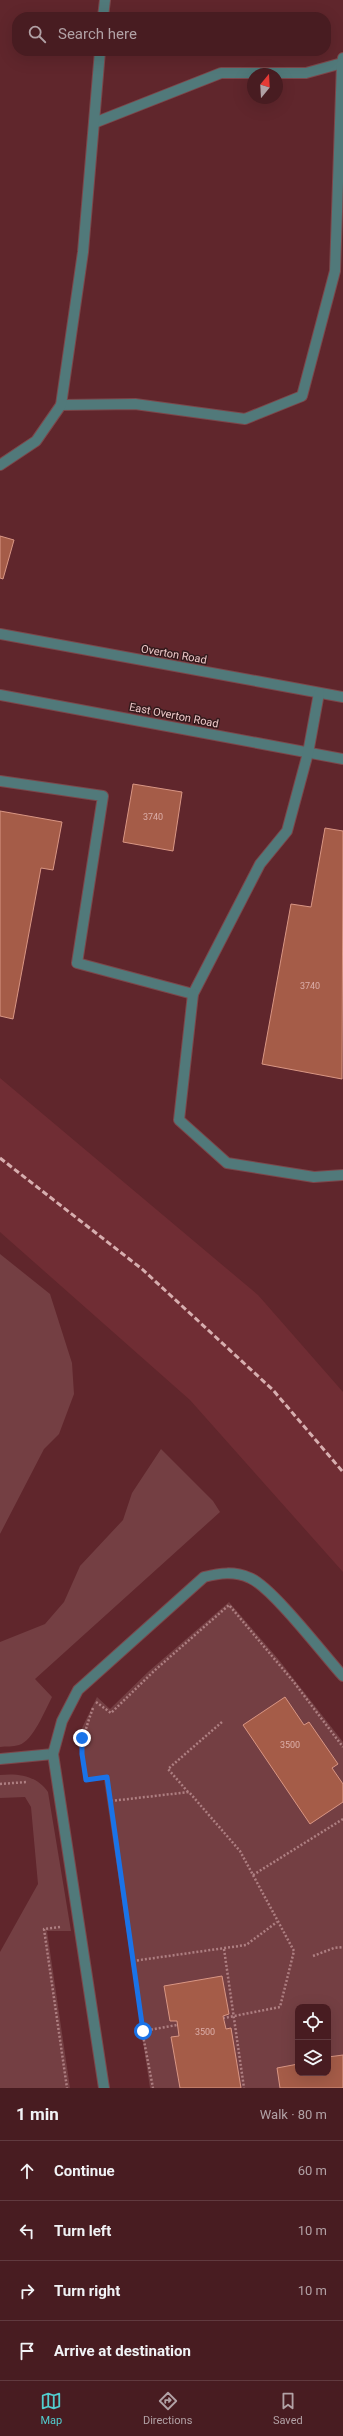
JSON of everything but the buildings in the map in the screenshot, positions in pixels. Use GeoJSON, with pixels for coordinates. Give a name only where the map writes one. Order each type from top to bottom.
{"type":"FeatureCollection","features":[{"type":"Feature","properties":{"kind":"street"},"geometry":{"type":"LineString","coordinates":[[104,12],[105,0]]}},
{"type":"Feature","properties":{"kind":"street"},"geometry":{"type":"LineString","coordinates":[[0,465],[36,441],[61,405],[83,252],[100,56]]}},
{"type":"Feature","properties":{"kind":"street"},"geometry":{"type":"LineString","coordinates":[[61,405],[135,404],[245,419],[302,396],[335,271],[343,60],[306,73],[221,73],[94,123]]}},
{"type":"Feature","properties":{"kind":"street","name":"Overton Road"},"geometry":{"type":"LineString","coordinates":[[0,634],[343,698]]}},
{"type":"Feature","properties":{"kind":"street"},"geometry":{"type":"LineString","coordinates":[[319,693],[308,753],[287,831],[260,864],[193,994],[179,1120],[227,1163],[314,1178],[343,1175]]}},
{"type":"Feature","properties":{"kind":"street","name":"East Overton Road"},"geometry":{"type":"LineString","coordinates":[[0,695],[343,759]]}},
{"type":"Feature","properties":{"kind":"street"},"geometry":{"type":"LineString","coordinates":[[0,781],[103,796],[77,963],[193,994]]}},
{"type":"Feature","properties":{"kind":"street"},"geometry":{"type":"LineString","coordinates":[[104,2088],[53,1754],[62,1721],[78,1690],[204,1576],[226,1572],[250,1578],[270,1593],[343,1676]]}},
{"type":"Feature","properties":{"kind":"street"},"geometry":{"type":"LineString","coordinates":[[0,1759],[53,1754]]}},
{"type":"Feature","properties":{"kind":"path"},"geometry":{"type":"LineString","coordinates":[[153,2088],[143,2031],[107,1777],[86,1780],[82,1738],[96,1701],[111,1713],[154,1671],[229,1605],[298,1687],[343,1747]]}},
{"type":"Feature","properties":{"kind":"path"},"geometry":{"type":"LineString","coordinates":[[222,1722],[168,1769],[234,1843],[294,1952],[280,2007],[224,2018]]}},
{"type":"Feature","properties":{"kind":"path"},"geometry":{"type":"LineString","coordinates":[[0,1784],[28,1782]]}},
{"type":"Feature","properties":{"kind":"path"},"geometry":{"type":"LineString","coordinates":[[111,1802],[188,1792]]}},
{"type":"Feature","properties":{"kind":"path"},"geometry":{"type":"LineString","coordinates":[[252,1875],[343,1819]]}},
{"type":"Feature","properties":{"kind":"path"},"geometry":{"type":"LineString","coordinates":[[133,1961],[224,1949],[253,1942],[277,1922]]}},
{"type":"Feature","properties":{"kind":"path"},"geometry":{"type":"LineString","coordinates":[[67,2088],[44,1929],[79,1925]]}},
{"type":"Feature","properties":{"kind":"path"},"geometry":{"type":"LineString","coordinates":[[313,1956],[334,1948],[343,1947]]}},
{"type":"Feature","properties":{"kind":"path"},"geometry":{"type":"LineString","coordinates":[[224,1949],[244,2088]]}},
{"type":"Feature","properties":{"kind":"path"},"geometry":{"type":"LineString","coordinates":[[143,2031],[177,2026]]}},
{"type":"Feature","properties":{"kind":"shaded area"},"geometry":{"type":"Polygon","coordinates":[[[0,1078],[258,1295],[343,1392],[343,1572],[190,1400],[0,1232],[0,1078]]]}},
{"type":"Feature","properties":{"kind":"shaded area"},"geometry":{"type":"Polygon","coordinates":[[[0,1254],[50,1294],[72,1363],[74,1394],[59,1434],[44,1449],[0,1534],[0,1254]]]}},
{"type":"Feature","properties":{"kind":"shaded area"},"geometry":{"type":"Polygon","coordinates":[[[161,1449],[213,1501],[220,1512],[35,1679],[52,1697],[42,1717],[29,1738],[24,1742],[17,1746],[0,1747],[0,1642],[45,1624],[64,1602],[80,1566],[123,1520],[132,1493],[161,1449]]]}},
{"type":"Feature","properties":{"kind":"shaded area"},"geometry":{"type":"Polygon","coordinates":[[[229,1602],[279,1660],[343,1742],[343,2088],[150,2088],[104,1780],[84,1781],[79,1744],[82,1728],[97,1697],[110,1709],[149,1671],[229,1602]]]}},
{"type":"Feature","properties":{"kind":"shaded area"},"geometry":{"type":"Polygon","coordinates":[[[0,1775],[21,1775],[33,1779],[39,1782],[48,1792],[71,1931],[47,1931],[70,2088],[0,2088],[0,1952],[38,1884],[31,1807],[25,1797],[0,1798],[0,1775]]]}},
{"type":"Feature","properties":{"kind":"railway"},"geometry":{"type":"LineString","coordinates":[[0,1158],[142,1269],[273,1390],[343,1472]]}},
{"type":"Feature","properties":{"kind":"route"},"geometry":{"type":"LineString","coordinates":[[82,1738],[82,1754],[86,1780],[107,1777],[143,2031]]}}]}
